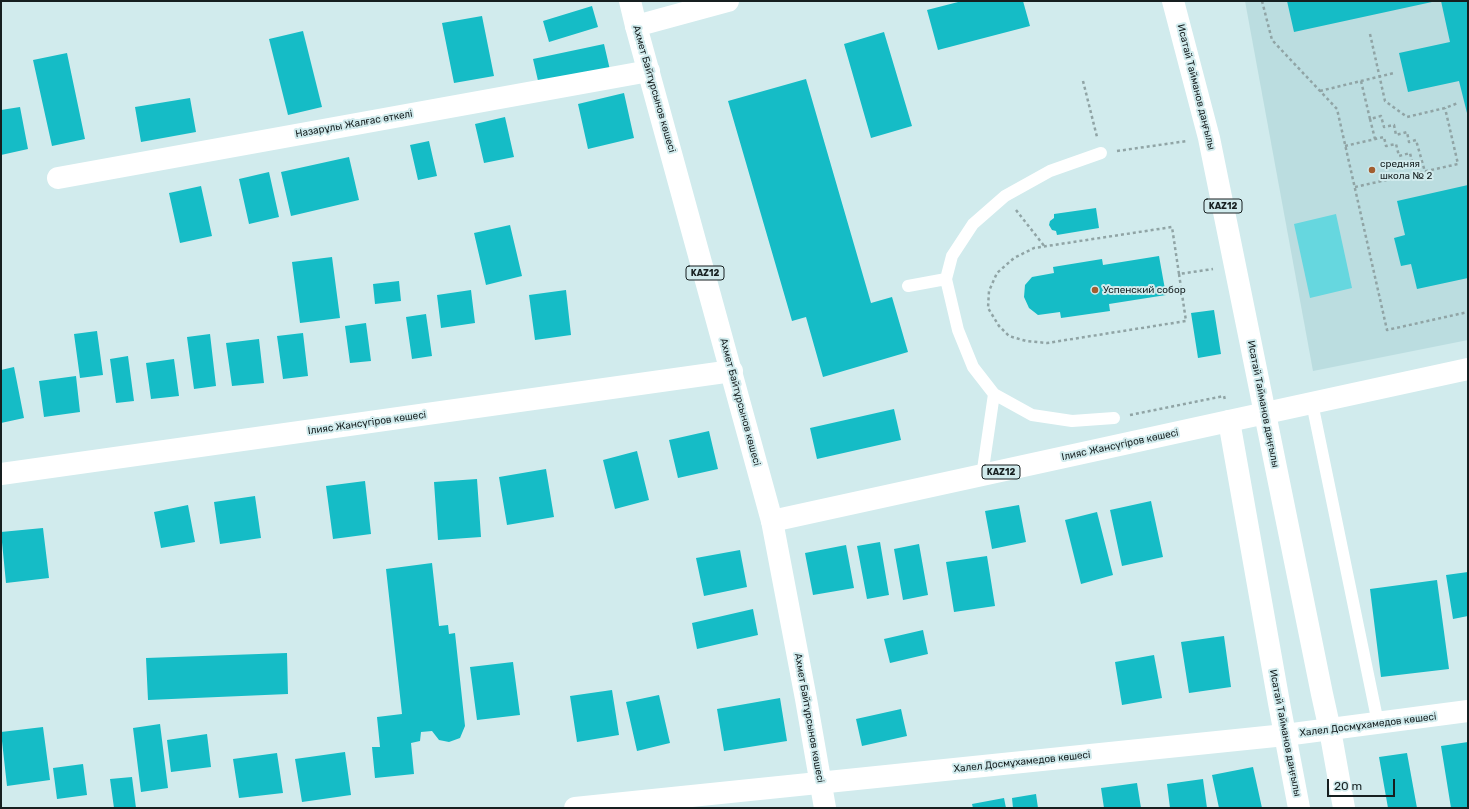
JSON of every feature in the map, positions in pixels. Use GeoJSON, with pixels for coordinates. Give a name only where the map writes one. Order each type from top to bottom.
{"type":"FeatureCollection","features":[{"type":"Feature","properties":{"kind":"street","name":"Ахмет Байтұрсынов көшесі"},"geometry":{"type":"LineString","coordinates":[[630,1],[772,521],[825,808]]}},
{"type":"Feature","properties":{"kind":"street"},"geometry":{"type":"LineString","coordinates":[[636,26],[728,1]]}},
{"type":"Feature","properties":{"kind":"street","name":"Исатай Тайманов даңғылы"},"geometry":{"type":"LineString","coordinates":[[1173,1],[1209,138],[1236,265],[1330,730],[1344,808]]}},
{"type":"Feature","properties":{"kind":"street","name":"Назарұлы Жалғас өткелі"},"geometry":{"type":"LineString","coordinates":[[58,178],[649,71]]}},
{"type":"Feature","properties":{"kind":"street","name":"Ілияс Жансүгіров көшесі"},"geometry":{"type":"LineString","coordinates":[[772,521],[982,476],[1312,402],[1468,370]]}},
{"type":"Feature","properties":{"kind":"street","name":"Ілияс Жансүгіров көшесі"},"geometry":{"type":"LineString","coordinates":[[1,474],[732,371]]}},
{"type":"Feature","properties":{"kind":"street","name":"Исатай Тайманов даңғылы"},"geometry":{"type":"LineString","coordinates":[[1229,421],[1299,808]]}},
{"type":"Feature","properties":{"kind":"street","name":"Халел Досмұхамедов көшесі"},"geometry":{"type":"LineString","coordinates":[[575,808],[1285,735],[1468,712]]}},
{"type":"Feature","properties":{"kind":"lane"},"geometry":{"type":"LineString","coordinates":[[1101,154],[1050,171],[1005,196],[973,224],[952,256],[946,279],[958,330],[973,367],[994,394],[1032,415],[1072,421],[1114,418]]}},
{"type":"Feature","properties":{"kind":"lane"},"geometry":{"type":"LineString","coordinates":[[908,286],[946,279]]}},
{"type":"Feature","properties":{"kind":"lane"},"geometry":{"type":"LineString","coordinates":[[982,476],[994,394]]}},
{"type":"Feature","properties":{"kind":"lane"},"geometry":{"type":"LineString","coordinates":[[1312,402],[1378,723]]}},
{"type":"Feature","properties":{"kind":"path"},"geometry":{"type":"LineString","coordinates":[[1262,1],[1272,40],[1337,109],[1387,330],[1468,312]]}},
{"type":"Feature","properties":{"kind":"path"},"geometry":{"type":"LineString","coordinates":[[1370,34],[1385,101],[1407,117],[1445,108],[1458,103]]}},
{"type":"Feature","properties":{"kind":"path"},"geometry":{"type":"LineString","coordinates":[[1320,91],[1394,73]]}},
{"type":"Feature","properties":{"kind":"path"},"geometry":{"type":"LineString","coordinates":[[1084,80],[1101,154],[1209,138]]}},
{"type":"Feature","properties":{"kind":"path"},"geometry":{"type":"LineString","coordinates":[[1361,81],[1375,139]]}},
{"type":"Feature","properties":{"kind":"path"},"geometry":{"type":"LineString","coordinates":[[1355,187],[1458,164],[1445,108]]}},
{"type":"Feature","properties":{"kind":"path"},"geometry":{"type":"LineString","coordinates":[[1370,119],[1381,116],[1384,127],[1394,124],[1396,135],[1407,132],[1409,142],[1416,140],[1425,172]]}},
{"type":"Feature","properties":{"kind":"path"},"geometry":{"type":"LineString","coordinates":[[1346,146],[1384,137],[1386,146],[1396,144],[1399,156],[1410,153],[1415,174]]}},
{"type":"Feature","properties":{"kind":"path"},"geometry":{"type":"LineString","coordinates":[[1005,196],[1045,247]]}},
{"type":"Feature","properties":{"kind":"path"},"geometry":{"type":"LineString","coordinates":[[1172,227],[1179,274],[1186,321],[1048,343],[1026,342],[1008,336],[998,326],[988,308],[989,291],[997,273],[1014,258],[1034,248],[1172,227]]}},
{"type":"Feature","properties":{"kind":"path"},"geometry":{"type":"LineString","coordinates":[[1179,274],[1236,265]]}},
{"type":"Feature","properties":{"kind":"shaded area","name":"cредняя школа № 2"},"geometry":{"type":"Polygon","coordinates":[[[1245,1],[1468,1],[1468,340],[1313,371],[1245,1]]]}},
{"type":"Feature","properties":{"kind":"shaded area"},"geometry":{"type":"Polygon","coordinates":[[[1336,214],[1352,288],[1310,298],[1294,224],[1336,214]]]}},
{"type":"Feature","properties":{"kind":"building"},"geometry":{"type":"Polygon","coordinates":[[[962,1],[1023,1],[1030,26],[938,50],[927,10],[962,1]]]}},
{"type":"Feature","properties":{"kind":"building"},"geometry":{"type":"Polygon","coordinates":[[[1287,1],[1432,1],[1432,2],[1294,32],[1287,1]]]}},
{"type":"Feature","properties":{"kind":"building"},"geometry":{"type":"Polygon","coordinates":[[[1441,1],[1468,1],[1468,117],[1459,81],[1408,92],[1399,53],[1450,42],[1441,1]]]}},
{"type":"Feature","properties":{"kind":"building"},"geometry":{"type":"Polygon","coordinates":[[[592,6],[598,27],[549,42],[543,21],[592,6]]]}},
{"type":"Feature","properties":{"kind":"building"},"geometry":{"type":"Polygon","coordinates":[[[482,16],[494,76],[454,83],[442,23],[482,16]]]}},
{"type":"Feature","properties":{"kind":"building"},"geometry":{"type":"Polygon","coordinates":[[[303,31],[322,107],[288,115],[269,39],[303,31]]]}},
{"type":"Feature","properties":{"kind":"building"},"geometry":{"type":"Polygon","coordinates":[[[884,32],[912,126],[871,138],[844,44],[884,32]]]}},
{"type":"Feature","properties":{"kind":"building"},"geometry":{"type":"Polygon","coordinates":[[[604,44],[610,70],[539,85],[533,59],[604,44]]]}},
{"type":"Feature","properties":{"kind":"building"},"geometry":{"type":"Polygon","coordinates":[[[67,53],[85,139],[52,146],[33,60],[67,53]]]}},
{"type":"Feature","properties":{"kind":"building"},"geometry":{"type":"Polygon","coordinates":[[[806,79],[871,303],[892,297],[908,352],[823,377],[806,317],[792,321],[728,101],[806,79]]]}},
{"type":"Feature","properties":{"kind":"building"},"geometry":{"type":"Polygon","coordinates":[[[624,93],[634,138],[588,149],[578,104],[624,93]]]}},
{"type":"Feature","properties":{"kind":"building"},"geometry":{"type":"Polygon","coordinates":[[[190,98],[196,132],[141,142],[135,107],[190,98]]]}},
{"type":"Feature","properties":{"kind":"building"},"geometry":{"type":"Polygon","coordinates":[[[20,107],[28,149],[1,155],[1,110],[20,107]]]}},
{"type":"Feature","properties":{"kind":"building"},"geometry":{"type":"Polygon","coordinates":[[[505,117],[514,157],[484,163],[475,124],[505,117]]]}},
{"type":"Feature","properties":{"kind":"building"},"geometry":{"type":"Polygon","coordinates":[[[429,141],[437,176],[418,180],[410,145],[429,141]]]}},
{"type":"Feature","properties":{"kind":"building"},"geometry":{"type":"Polygon","coordinates":[[[349,157],[359,200],[291,216],[281,172],[349,157]]]}},
{"type":"Feature","properties":{"kind":"building"},"geometry":{"type":"Polygon","coordinates":[[[269,172],[279,217],[249,224],[239,179],[269,172]]]}},
{"type":"Feature","properties":{"kind":"building"},"geometry":{"type":"Polygon","coordinates":[[[1468,185],[1468,278],[1417,289],[1411,264],[1401,266],[1394,238],[1405,235],[1397,201],[1468,185]]]}},
{"type":"Feature","properties":{"kind":"building"},"geometry":{"type":"Polygon","coordinates":[[[201,186],[212,236],[180,243],[169,193],[201,186]]]}},
{"type":"Feature","properties":{"kind":"building"},"geometry":{"type":"Polygon","coordinates":[[[1096,208],[1099,228],[1057,235],[1056,231],[1052,230],[1049,225],[1050,221],[1054,218],[1054,214],[1096,208]]]}},
{"type":"Feature","properties":{"kind":"building"},"geometry":{"type":"Polygon","coordinates":[[[510,225],[522,276],[486,285],[474,233],[510,225]]]}},
{"type":"Feature","properties":{"kind":"building","name":"Успенский собор"},"geometry":{"type":"Polygon","coordinates":[[[1159,256],[1166,295],[1109,304],[1110,311],[1061,318],[1060,312],[1038,315],[1029,308],[1024,297],[1025,285],[1032,277],[1054,273],[1053,267],[1102,259],[1103,265],[1159,256]]]}},
{"type":"Feature","properties":{"kind":"building"},"geometry":{"type":"Polygon","coordinates":[[[332,257],[340,318],[300,323],[292,262],[332,257]]]}},
{"type":"Feature","properties":{"kind":"building"},"geometry":{"type":"Polygon","coordinates":[[[399,281],[401,301],[375,304],[373,284],[399,281]]]}},
{"type":"Feature","properties":{"kind":"building"},"geometry":{"type":"Polygon","coordinates":[[[471,290],[475,323],[441,328],[437,295],[471,290]]]}},
{"type":"Feature","properties":{"kind":"building"},"geometry":{"type":"Polygon","coordinates":[[[566,290],[571,335],[535,340],[529,295],[566,290]]]}},
{"type":"Feature","properties":{"kind":"building"},"geometry":{"type":"Polygon","coordinates":[[[1214,310],[1221,354],[1198,358],[1191,313],[1214,310]]]}},
{"type":"Feature","properties":{"kind":"building"},"geometry":{"type":"Polygon","coordinates":[[[426,314],[432,356],[412,359],[406,317],[426,314]]]}},
{"type":"Feature","properties":{"kind":"building"},"geometry":{"type":"Polygon","coordinates":[[[366,323],[371,361],[350,363],[345,326],[366,323]]]}},
{"type":"Feature","properties":{"kind":"building"},"geometry":{"type":"Polygon","coordinates":[[[97,331],[103,375],[80,378],[74,334],[97,331]]]}},
{"type":"Feature","properties":{"kind":"building"},"geometry":{"type":"Polygon","coordinates":[[[303,333],[308,376],[283,379],[277,336],[303,333]]]}},
{"type":"Feature","properties":{"kind":"building"},"geometry":{"type":"Polygon","coordinates":[[[210,334],[216,386],[194,389],[187,337],[210,334]]]}},
{"type":"Feature","properties":{"kind":"building"},"geometry":{"type":"Polygon","coordinates":[[[259,339],[264,383],[232,386],[226,343],[259,339]]]}},
{"type":"Feature","properties":{"kind":"building"},"geometry":{"type":"Polygon","coordinates":[[[128,356],[134,401],[116,403],[110,359],[128,356]]]}},
{"type":"Feature","properties":{"kind":"building"},"geometry":{"type":"Polygon","coordinates":[[[174,359],[179,396],[151,399],[146,363],[174,359]]]}},
{"type":"Feature","properties":{"kind":"building"},"geometry":{"type":"Polygon","coordinates":[[[14,367],[24,418],[1,423],[1,370],[14,367]]]}},
{"type":"Feature","properties":{"kind":"building"},"geometry":{"type":"Polygon","coordinates":[[[76,376],[80,412],[44,417],[39,381],[76,376]]]}},
{"type":"Feature","properties":{"kind":"building"},"geometry":{"type":"Polygon","coordinates":[[[894,409],[901,440],[817,459],[810,428],[894,409]]]}},
{"type":"Feature","properties":{"kind":"building"},"geometry":{"type":"Polygon","coordinates":[[[709,431],[718,469],[678,478],[669,440],[709,431]]]}},
{"type":"Feature","properties":{"kind":"building"},"geometry":{"type":"Polygon","coordinates":[[[637,451],[649,500],[615,509],[603,460],[637,451]]]}},
{"type":"Feature","properties":{"kind":"building"},"geometry":{"type":"Polygon","coordinates":[[[546,469],[554,517],[507,525],[499,477],[546,469]]]}},
{"type":"Feature","properties":{"kind":"building"},"geometry":{"type":"Polygon","coordinates":[[[477,479],[481,537],[438,540],[434,482],[477,479]]]}},
{"type":"Feature","properties":{"kind":"building"},"geometry":{"type":"Polygon","coordinates":[[[365,481],[371,534],[333,539],[326,486],[365,481]]]}},
{"type":"Feature","properties":{"kind":"building"},"geometry":{"type":"Polygon","coordinates":[[[255,496],[261,538],[220,544],[214,502],[255,496]]]}},
{"type":"Feature","properties":{"kind":"building"},"geometry":{"type":"Polygon","coordinates":[[[1151,501],[1163,557],[1122,566],[1110,510],[1151,501]]]}},
{"type":"Feature","properties":{"kind":"building"},"geometry":{"type":"Polygon","coordinates":[[[188,505],[195,542],[161,548],[154,512],[188,505]]]}},
{"type":"Feature","properties":{"kind":"building"},"geometry":{"type":"Polygon","coordinates":[[[1019,505],[1026,542],[992,549],[985,511],[1019,505]]]}},
{"type":"Feature","properties":{"kind":"building"},"geometry":{"type":"Polygon","coordinates":[[[1097,512],[1113,575],[1081,584],[1065,520],[1097,512]]]}},
{"type":"Feature","properties":{"kind":"building"},"geometry":{"type":"Polygon","coordinates":[[[43,528],[49,578],[6,583],[1,532],[43,528]]]}},
{"type":"Feature","properties":{"kind":"building"},"geometry":{"type":"Polygon","coordinates":[[[880,542],[889,595],[867,599],[857,546],[880,542]]]}},
{"type":"Feature","properties":{"kind":"building"},"geometry":{"type":"Polygon","coordinates":[[[919,544],[928,595],[903,600],[894,549],[919,544]]]}},
{"type":"Feature","properties":{"kind":"building"},"geometry":{"type":"Polygon","coordinates":[[[846,545],[854,588],[813,595],[805,553],[846,545]]]}},
{"type":"Feature","properties":{"kind":"building"},"geometry":{"type":"Polygon","coordinates":[[[740,550],[747,587],[704,596],[696,558],[740,550]]]}},
{"type":"Feature","properties":{"kind":"building"},"geometry":{"type":"Polygon","coordinates":[[[987,556],[995,606],[954,612],[946,562],[987,556]]]}},
{"type":"Feature","properties":{"kind":"building"},"geometry":{"type":"Polygon","coordinates":[[[432,563],[439,626],[448,625],[449,634],[455,633],[465,726],[460,738],[449,742],[439,740],[432,731],[421,732],[420,741],[411,743],[414,774],[375,778],[372,747],[380,747],[377,717],[402,714],[386,569],[432,563]]]}},
{"type":"Feature","properties":{"kind":"building"},"geometry":{"type":"Polygon","coordinates":[[[1468,572],[1468,616],[1453,619],[1446,575],[1468,572]]]}},
{"type":"Feature","properties":{"kind":"building"},"geometry":{"type":"Polygon","coordinates":[[[1437,580],[1449,669],[1381,677],[1370,589],[1437,580]]]}},
{"type":"Feature","properties":{"kind":"building"},"geometry":{"type":"Polygon","coordinates":[[[753,609],[758,635],[697,649],[692,623],[753,609]]]}},
{"type":"Feature","properties":{"kind":"building"},"geometry":{"type":"Polygon","coordinates":[[[923,630],[928,654],[890,663],[884,639],[923,630]]]}},
{"type":"Feature","properties":{"kind":"building"},"geometry":{"type":"Polygon","coordinates":[[[1224,636],[1231,687],[1189,693],[1181,642],[1224,636]]]}},
{"type":"Feature","properties":{"kind":"building"},"geometry":{"type":"Polygon","coordinates":[[[287,653],[288,694],[148,700],[146,658],[287,653]]]}},
{"type":"Feature","properties":{"kind":"building"},"geometry":{"type":"Polygon","coordinates":[[[1154,655],[1162,698],[1122,705],[1115,662],[1154,655]]]}},
{"type":"Feature","properties":{"kind":"building"},"geometry":{"type":"Polygon","coordinates":[[[513,662],[520,715],[477,720],[470,667],[513,662]]]}},
{"type":"Feature","properties":{"kind":"building"},"geometry":{"type":"Polygon","coordinates":[[[612,690],[619,735],[577,742],[570,696],[612,690]]]}},
{"type":"Feature","properties":{"kind":"building"},"geometry":{"type":"Polygon","coordinates":[[[659,695],[670,743],[637,751],[626,702],[659,695]]]}},
{"type":"Feature","properties":{"kind":"building"},"geometry":{"type":"Polygon","coordinates":[[[780,698],[787,741],[724,751],[717,709],[780,698]]]}},
{"type":"Feature","properties":{"kind":"building"},"geometry":{"type":"Polygon","coordinates":[[[901,709],[907,736],[862,746],[856,719],[901,709]]]}},
{"type":"Feature","properties":{"kind":"building"},"geometry":{"type":"Polygon","coordinates":[[[160,724],[168,788],[141,792],[133,728],[160,724]]]}},
{"type":"Feature","properties":{"kind":"building"},"geometry":{"type":"Polygon","coordinates":[[[43,727],[50,780],[7,786],[1,732],[43,727]]]}},
{"type":"Feature","properties":{"kind":"building"},"geometry":{"type":"Polygon","coordinates":[[[207,734],[211,767],[171,772],[167,740],[207,734]]]}},
{"type":"Feature","properties":{"kind":"building"},"geometry":{"type":"Polygon","coordinates":[[[1468,742],[1468,808],[1451,808],[1441,746],[1468,742]]]}},
{"type":"Feature","properties":{"kind":"building"},"geometry":{"type":"Polygon","coordinates":[[[345,752],[351,795],[302,802],[295,759],[345,752]]]}},
{"type":"Feature","properties":{"kind":"building"},"geometry":{"type":"Polygon","coordinates":[[[277,753],[283,793],[239,798],[233,759],[277,753]]]}},
{"type":"Feature","properties":{"kind":"building"},"geometry":{"type":"Polygon","coordinates":[[[1407,753],[1417,808],[1388,808],[1379,757],[1407,753]]]}},
{"type":"Feature","properties":{"kind":"building"},"geometry":{"type":"Polygon","coordinates":[[[83,764],[87,795],[57,799],[53,768],[83,764]]]}},
{"type":"Feature","properties":{"kind":"building"},"geometry":{"type":"Polygon","coordinates":[[[1253,767],[1262,808],[1219,808],[1212,775],[1253,767]]]}},
{"type":"Feature","properties":{"kind":"building"},"geometry":{"type":"Polygon","coordinates":[[[132,777],[136,808],[114,808],[110,779],[132,777]]]}},
{"type":"Feature","properties":{"kind":"building"},"geometry":{"type":"Polygon","coordinates":[[[1203,779],[1207,808],[1170,808],[1167,784],[1203,779]]]}},
{"type":"Feature","properties":{"kind":"building"},"geometry":{"type":"Polygon","coordinates":[[[1137,783],[1141,808],[1104,808],[1101,788],[1137,783]]]}},
{"type":"Feature","properties":{"kind":"building"},"geometry":{"type":"Polygon","coordinates":[[[1036,794],[1038,808],[1013,808],[1012,798],[1036,794]]]}},
{"type":"Feature","properties":{"kind":"building"},"geometry":{"type":"Polygon","coordinates":[[[1004,798],[1006,808],[973,808],[972,804],[1004,798]]]}},
{"type":"Feature","properties":{"kind":"place","name":"cредняя школа № 2"},"geometry":{"type":"Point","coordinates":[1372,170]}},
{"type":"Feature","properties":{"kind":"place","name":"Успенский собор"},"geometry":{"type":"Point","coordinates":[1095,290]}}]}
